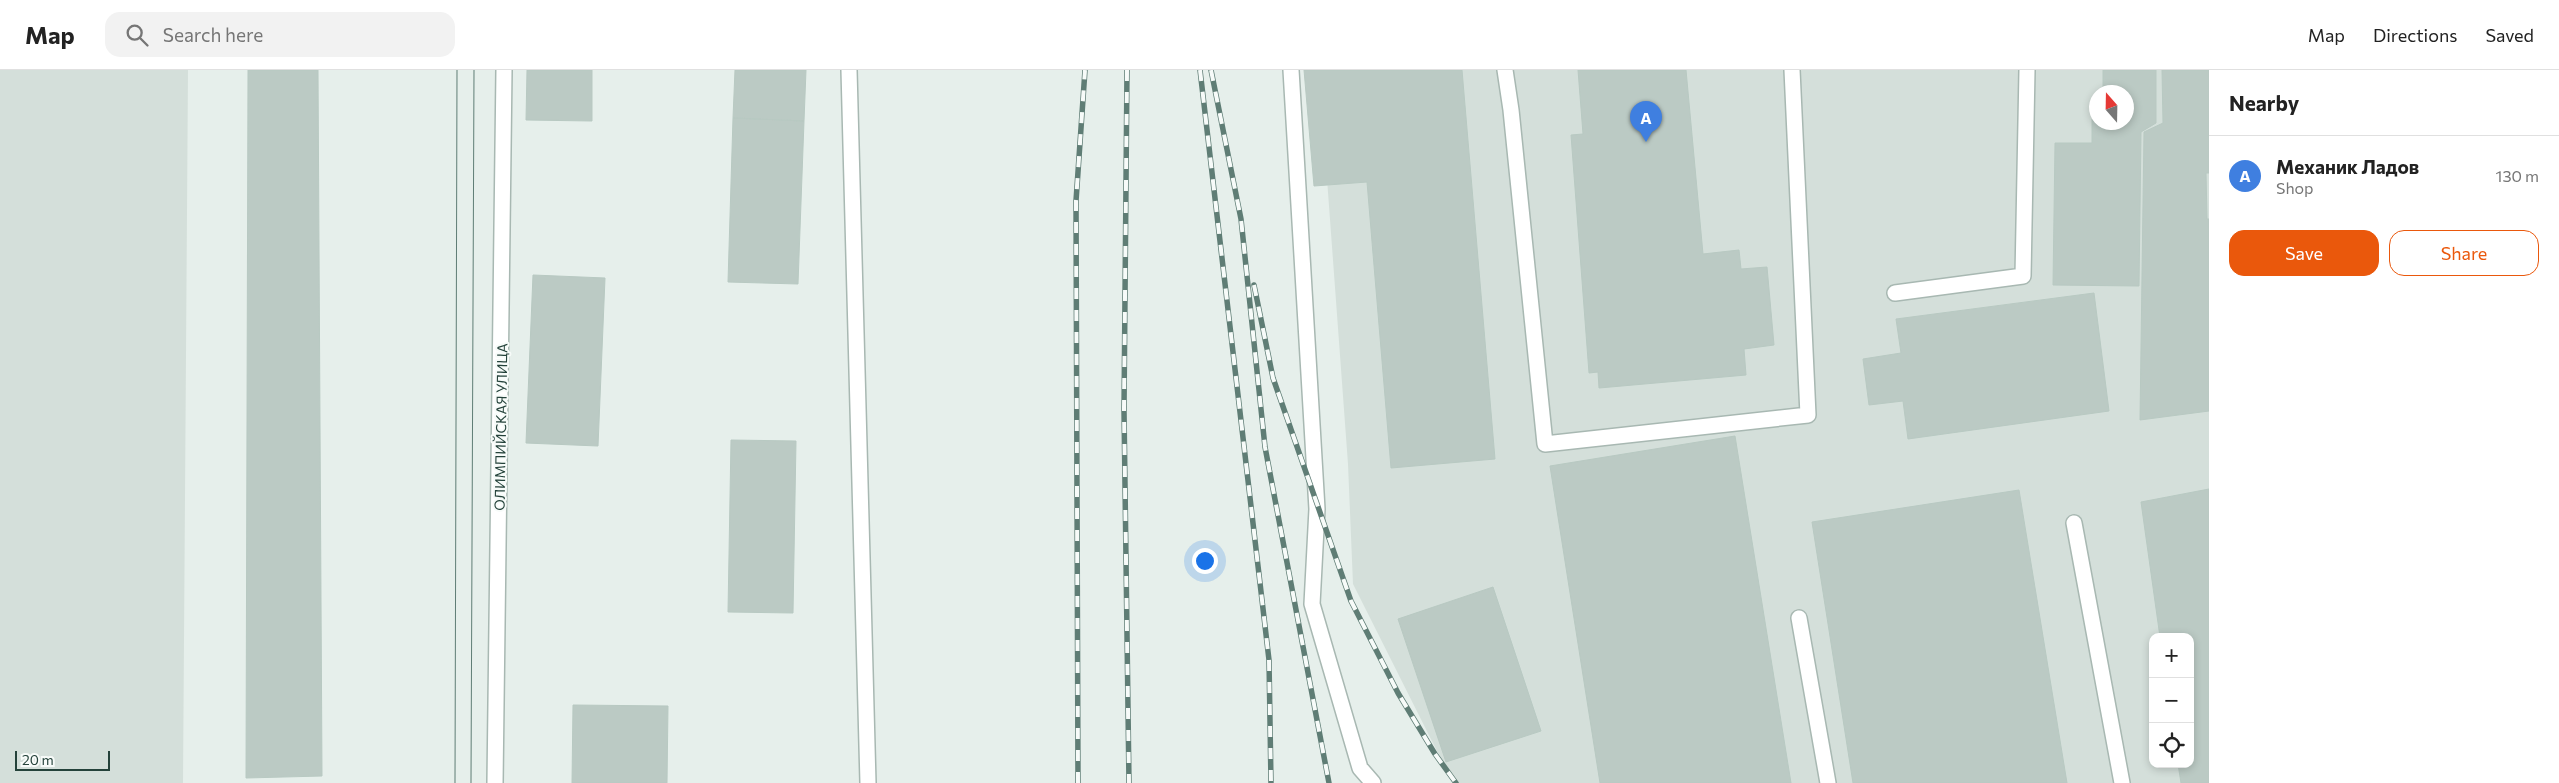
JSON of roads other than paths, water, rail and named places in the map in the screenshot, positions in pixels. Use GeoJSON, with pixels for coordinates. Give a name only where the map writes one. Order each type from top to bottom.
{"type":"FeatureCollection","features":[{"type":"Feature","properties":{"kind":"street","name":"ОЛИМПИЙСКАЯ УЛИЦА"},"geometry":{"type":"LineString","coordinates":[[495,783],[504,70]]}},
{"type":"Feature","properties":{"kind":"street"},"geometry":{"type":"LineString","coordinates":[[849,70],[868,783]]}},
{"type":"Feature","properties":{"kind":"street"},"geometry":{"type":"LineString","coordinates":[[1291,70],[1317,509],[1312,604],[1360,768],[1373,783]]}},
{"type":"Feature","properties":{"kind":"street"},"geometry":{"type":"LineString","coordinates":[[1505,70],[1511,110],[1545,444],[1808,414],[1792,70]]}},
{"type":"Feature","properties":{"kind":"street"},"geometry":{"type":"LineString","coordinates":[[1895,294],[2023,276],[2027,70]]}},
{"type":"Feature","properties":{"kind":"street"},"geometry":{"type":"LineString","coordinates":[[2074,523],[2122,783]]}},
{"type":"Feature","properties":{"kind":"street"},"geometry":{"type":"LineString","coordinates":[[1799,618],[1828,783]]}},
{"type":"Feature","properties":{"kind":"tram line"},"geometry":{"type":"LineString","coordinates":[[455,783],[457,70]]}},
{"type":"Feature","properties":{"kind":"tram line"},"geometry":{"type":"LineString","coordinates":[[471,783],[474,70]]}},
{"type":"Feature","properties":{"kind":"railway"},"geometry":{"type":"LineString","coordinates":[[1078,783],[1076,201],[1085,70]]}},
{"type":"Feature","properties":{"kind":"railway"},"geometry":{"type":"LineString","coordinates":[[1127,70],[1124,410],[1129,783]]}},
{"type":"Feature","properties":{"kind":"railway"},"geometry":{"type":"LineString","coordinates":[[1200,70],[1269,660],[1271,783]]}},
{"type":"Feature","properties":{"kind":"railway"},"geometry":{"type":"LineString","coordinates":[[1211,70],[1241,219],[1265,447],[1329,783]]}},
{"type":"Feature","properties":{"kind":"railway"},"geometry":{"type":"LineString","coordinates":[[1254,285],[1273,378],[1351,601],[1398,693],[1435,754],[1456,783]]}},
{"type":"Feature","properties":{"kind":"place","name":"Механик Ладов"},"geometry":{"type":"Point","coordinates":[1646,142]}}]}
